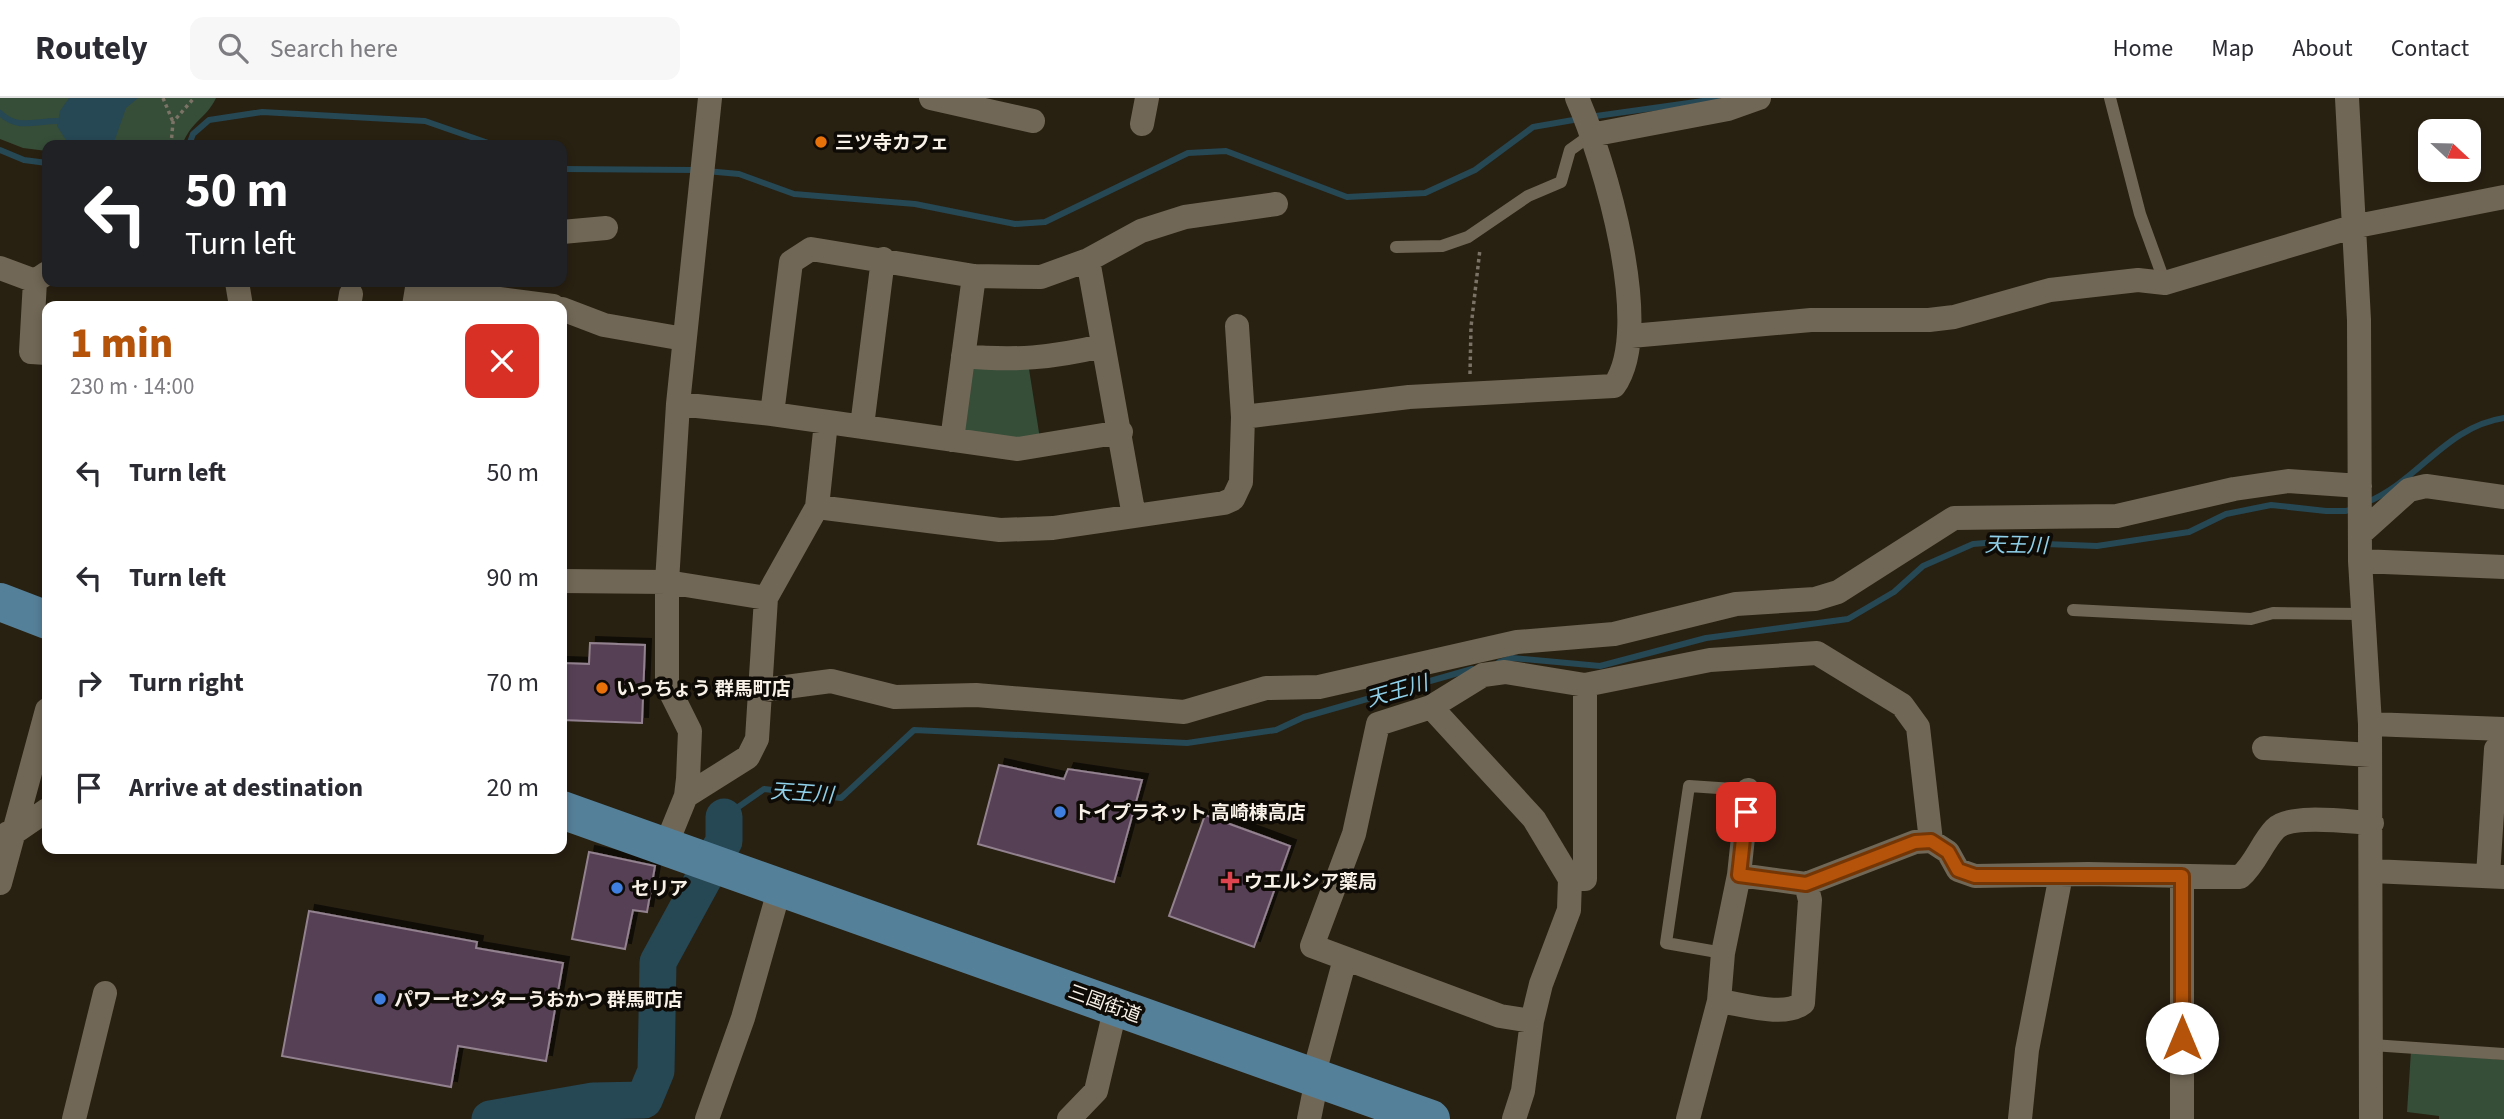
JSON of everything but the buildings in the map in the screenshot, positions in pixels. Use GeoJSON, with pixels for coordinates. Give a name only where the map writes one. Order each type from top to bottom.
{"type":"FeatureCollection","features":[{"type":"Feature","properties":{"kind":"main road"},"geometry":{"type":"LineString","coordinates":[[0,602],[42,618]]}},
{"type":"Feature","properties":{"kind":"main road"},"geometry":{"type":"LineString","coordinates":[[567,812],[666,845]]}},
{"type":"Feature","properties":{"kind":"main road","name":"三国街道"},"geometry":{"type":"LineString","coordinates":[[666,845],[1431,1119]]}},
{"type":"Feature","properties":{"kind":"street"},"geometry":{"type":"LineString","coordinates":[[666,845],[686,796],[690,731],[667,685],[667,582],[678,404],[710,98]]}},
{"type":"Feature","properties":{"kind":"street"},"geometry":{"type":"LineString","coordinates":[[931,98],[1033,121]]}},
{"type":"Feature","properties":{"kind":"street"},"geometry":{"type":"LineString","coordinates":[[1142,124],[1147,98]]}},
{"type":"Feature","properties":{"kind":"street"},"geometry":{"type":"LineString","coordinates":[[1243,417],[1409,397],[1614,386],[1621,376],[1631,336],[1625,258],[1591,135],[1577,98]]}},
{"type":"Feature","properties":{"kind":"street"},"geometry":{"type":"LineString","coordinates":[[1591,135],[1728,109],[1759,98]]}},
{"type":"Feature","properties":{"kind":"street"},"geometry":{"type":"LineString","coordinates":[[2347,98],[2359,320],[2360,561],[2370,724],[2371,1119]]}},
{"type":"Feature","properties":{"kind":"street"},"geometry":{"type":"LineString","coordinates":[[1631,336],[1811,320],[1929,320],[1954,317],[2050,290],[2138,280],[2165,283],[2352,227],[2504,197]]}},
{"type":"Feature","properties":{"kind":"street"},"geometry":{"type":"LineString","coordinates":[[772,414],[791,262],[811,249],[974,276],[1041,278],[1088,260],[1141,231],[1185,217],[1276,204]]}},
{"type":"Feature","properties":{"kind":"street"},"geometry":{"type":"LineString","coordinates":[[567,232],[606,228]]}},
{"type":"Feature","properties":{"kind":"street"},"geometry":{"type":"LineString","coordinates":[[862,426],[883,259]]}},
{"type":"Feature","properties":{"kind":"street"},"geometry":{"type":"LineString","coordinates":[[1088,260],[1134,516]]}},
{"type":"Feature","properties":{"kind":"street"},"geometry":{"type":"LineString","coordinates":[[0,268],[41,277],[31,352],[42,353]]}},
{"type":"Feature","properties":{"kind":"street"},"geometry":{"type":"LineString","coordinates":[[952,440],[974,276]]}},
{"type":"Feature","properties":{"kind":"street"},"geometry":{"type":"LineString","coordinates":[[415,301],[417,288],[515,301]]}},
{"type":"Feature","properties":{"kind":"street"},"geometry":{"type":"LineString","coordinates":[[567,311],[604,325],[684,339]]}},
{"type":"Feature","properties":{"kind":"street"},"geometry":{"type":"LineString","coordinates":[[817,506],[1000,530],[1053,528],[1214,506],[1233,499],[1241,482],[1243,417],[1237,326]]}},
{"type":"Feature","properties":{"kind":"street"},"geometry":{"type":"LineString","coordinates":[[962,356],[1006,360],[1041,359],[1102,346]]}},
{"type":"Feature","properties":{"kind":"street"},"geometry":{"type":"LineString","coordinates":[[678,404],[1032,448],[1121,432]]}},
{"type":"Feature","properties":{"kind":"street"},"geometry":{"type":"LineString","coordinates":[[686,796],[748,757],[757,738],[763,690],[766,598],[817,506],[826,422]]}},
{"type":"Feature","properties":{"kind":"street"},"geometry":{"type":"LineString","coordinates":[[763,690],[831,681],[895,697],[976,695],[1184,712],[1266,688],[1319,687],[1517,642],[1614,634],[1736,604],[1815,599],[1838,592],[1954,518],[2117,516],[2234,489],[2288,481],[2360,486]]}},
{"type":"Feature","properties":{"kind":"street"},"geometry":{"type":"LineString","coordinates":[[2360,534],[2409,490],[2426,486],[2504,498]]}},
{"type":"Feature","properties":{"kind":"street"},"geometry":{"type":"LineString","coordinates":[[2360,561],[2504,567]]}},
{"type":"Feature","properties":{"kind":"street"},"geometry":{"type":"LineString","coordinates":[[567,581],[667,582],[766,598]]}},
{"type":"Feature","properties":{"kind":"street"},"geometry":{"type":"LineString","coordinates":[[1532,1021],[1500,1016],[1312,946],[1354,834],[1378,724],[1431,707],[1483,676],[1505,672],[1586,685],[1658,668],[1710,660],[1817,653],[1902,705],[1912,717],[1918,727],[1931,841]]}},
{"type":"Feature","properties":{"kind":"street"},"geometry":{"type":"LineString","coordinates":[[1570,879],[1584,879],[1586,685]]}},
{"type":"Feature","properties":{"kind":"street"},"geometry":{"type":"LineString","coordinates":[[1431,707],[1534,820],[1570,879],[1569,911],[1541,984],[1532,1021],[1523,1091],[1514,1119]]}},
{"type":"Feature","properties":{"kind":"street"},"geometry":{"type":"LineString","coordinates":[[2370,724],[2500,739],[2496,876],[2372,871]]}},
{"type":"Feature","properties":{"kind":"street"},"geometry":{"type":"LineString","coordinates":[[0,883],[6,833],[42,725]]}},
{"type":"Feature","properties":{"kind":"street"},"geometry":{"type":"LineString","coordinates":[[2264,748],[2370,755]]}},
{"type":"Feature","properties":{"kind":"street"},"geometry":{"type":"LineString","coordinates":[[1688,1119],[1719,1001],[1723,953],[1739,875],[1748,790]]}},
{"type":"Feature","properties":{"kind":"street"},"geometry":{"type":"LineString","coordinates":[[6,833],[42,813]]}},
{"type":"Feature","properties":{"kind":"street"},"geometry":{"type":"LineString","coordinates":[[1739,875],[1806,884],[1915,842],[1931,841],[1948,852],[1958,870],[1975,876],[2240,877],[2253,866],[2276,827],[2295,820],[2372,823]]}},
{"type":"Feature","properties":{"kind":"street"},"geometry":{"type":"LineString","coordinates":[[2020,1119],[2027,1050],[2061,875]]}},
{"type":"Feature","properties":{"kind":"street"},"geometry":{"type":"LineString","coordinates":[[2182,876],[2182,1119]]}},
{"type":"Feature","properties":{"kind":"street"},"geometry":{"type":"LineString","coordinates":[[1719,1001],[1785,1010],[1796,1009],[1803,1003],[1810,900],[1806,884]]}},
{"type":"Feature","properties":{"kind":"street"},"geometry":{"type":"LineString","coordinates":[[707,1119],[743,1018],[780,887]]}},
{"type":"Feature","properties":{"kind":"street"},"geometry":{"type":"LineString","coordinates":[[1309,1119],[1315,1078],[1345,959]]}},
{"type":"Feature","properties":{"kind":"street"},"geometry":{"type":"LineString","coordinates":[[74,1119],[105,993]]}},
{"type":"Feature","properties":{"kind":"street"},"geometry":{"type":"LineString","coordinates":[[1069,1119],[1096,1091],[1116,1006]]}},
{"type":"Feature","properties":{"kind":"lane"},"geometry":{"type":"LineString","coordinates":[[2110,98],[2140,214],[2165,283]]}},
{"type":"Feature","properties":{"kind":"lane"},"geometry":{"type":"LineString","coordinates":[[1396,247],[1442,246],[1482,228],[1528,196],[1561,182],[1570,149],[1591,135]]}},
{"type":"Feature","properties":{"kind":"lane"},"geometry":{"type":"LineString","coordinates":[[2073,610],[2251,619],[2273,613],[2362,614]]}},
{"type":"Feature","properties":{"kind":"lane"},"geometry":{"type":"LineString","coordinates":[[1723,953],[1666,943],[1689,786],[1748,790]]}},
{"type":"Feature","properties":{"kind":"lane"},"geometry":{"type":"LineString","coordinates":[[2372,1045],[2504,1054]]}},
{"type":"Feature","properties":{"kind":"path"},"geometry":{"type":"LineString","coordinates":[[163,98],[173,121],[171,140]]}},
{"type":"Feature","properties":{"kind":"path"},"geometry":{"type":"LineString","coordinates":[[173,121],[194,98]]}},
{"type":"Feature","properties":{"kind":"path"},"geometry":{"type":"LineString","coordinates":[[1470,394],[1471,327],[1482,228]]}},
{"type":"Feature","properties":{"kind":"green space"},"geometry":{"type":"Polygon","coordinates":[[[0,98],[216,98],[184,140],[42,140],[42,150],[23,148],[0,139],[0,98]]]}},
{"type":"Feature","properties":{"kind":"green space"},"geometry":{"type":"Polygon","coordinates":[[[977,365],[1029,369],[1040,439],[968,435],[961,427],[969,370],[977,365]]]}},
{"type":"Feature","properties":{"kind":"green space"},"geometry":{"type":"Polygon","coordinates":[[[2411,1051],[2504,1060],[2504,1119],[2439,1119],[2439,1116],[2407,1112],[2411,1051]]]}},
{"type":"Feature","properties":{"kind":"water"},"geometry":{"type":"Polygon","coordinates":[[[69,98],[138,98],[126,108],[115,140],[66,140],[57,126],[60,111],[69,98]]]}},
{"type":"Feature","properties":{"kind":"waterway"},"geometry":{"type":"LineString","coordinates":[[1589,117],[1717,99]]}},
{"type":"Feature","properties":{"kind":"waterway"},"geometry":{"type":"LineString","coordinates":[[191,140],[193,134],[209,120],[262,112],[425,121],[480,140]]}},
{"type":"Feature","properties":{"kind":"waterway"},"geometry":{"type":"LineString","coordinates":[[0,113],[20,123],[57,121]]}},
{"type":"Feature","properties":{"kind":"waterway"},"geometry":{"type":"LineString","coordinates":[[706,171],[739,174],[794,194],[915,204],[1015,224],[1045,222],[1188,153],[1226,151],[1347,197],[1425,193],[1475,170],[1533,127],[1579,119]]}},
{"type":"Feature","properties":{"kind":"waterway"},"geometry":{"type":"LineString","coordinates":[[0,150],[24,160],[42,162]]}},
{"type":"Feature","properties":{"kind":"waterway"},"geometry":{"type":"LineString","coordinates":[[567,169],[695,170]]}},
{"type":"Feature","properties":{"kind":"waterway","name":"天王川"},"geometry":{"type":"LineString","coordinates":[[2365,503],[2401,482],[2465,432],[2483,423],[2504,418]]}},
{"type":"Feature","properties":{"kind":"waterway","name":"天王川"},"geometry":{"type":"LineString","coordinates":[[1499,662],[1512,658],[1600,666],[1706,638],[1848,619],[1894,592],[1923,566],[1973,544],[1997,542],[2097,546],[2189,532],[2226,514],[2271,505],[2326,511],[2355,508]]}},
{"type":"Feature","properties":{"kind":"waterway","name":"天王川"},"geometry":{"type":"LineString","coordinates":[[724,817],[764,789],[841,798],[914,730],[1187,743],[1276,730],[1304,717],[1472,669]]}},
{"type":"Feature","properties":{"kind":"waterway","name":"天王川"},"geometry":{"type":"LineString","coordinates":[[490,1119],[593,1101],[644,1100],[656,1071],[658,962],[724,841],[724,817]]}},
{"type":"Feature","properties":{"kind":"place","name":"三ツ寺カフェ"},"geometry":{"type":"Point","coordinates":[821,142]}},
{"type":"Feature","properties":{"kind":"place","name":"いっちょう 群馬町店"},"geometry":{"type":"Point","coordinates":[602,688]}},
{"type":"Feature","properties":{"kind":"place","name":"トイプラネット 高崎棟高店"},"geometry":{"type":"Point","coordinates":[1060,812]}},
{"type":"Feature","properties":{"kind":"place","name":"ウエルシア薬局"},"geometry":{"type":"Point","coordinates":[1230,881]}},
{"type":"Feature","properties":{"kind":"place","name":"セリア"},"geometry":{"type":"Point","coordinates":[617,888]}},
{"type":"Feature","properties":{"kind":"place","name":"パワーセンターうおかつ 群馬町店"},"geometry":{"type":"Point","coordinates":[380,999]}},
{"type":"Feature","properties":{"kind":"route"},"geometry":{"type":"LineString","coordinates":[[1746,812],[1739,875],[1760,880],[1806,884],[1915,842],[1931,841],[1948,852],[1958,870],[1975,876],[2182,876],[2182,1038]]}}]}
